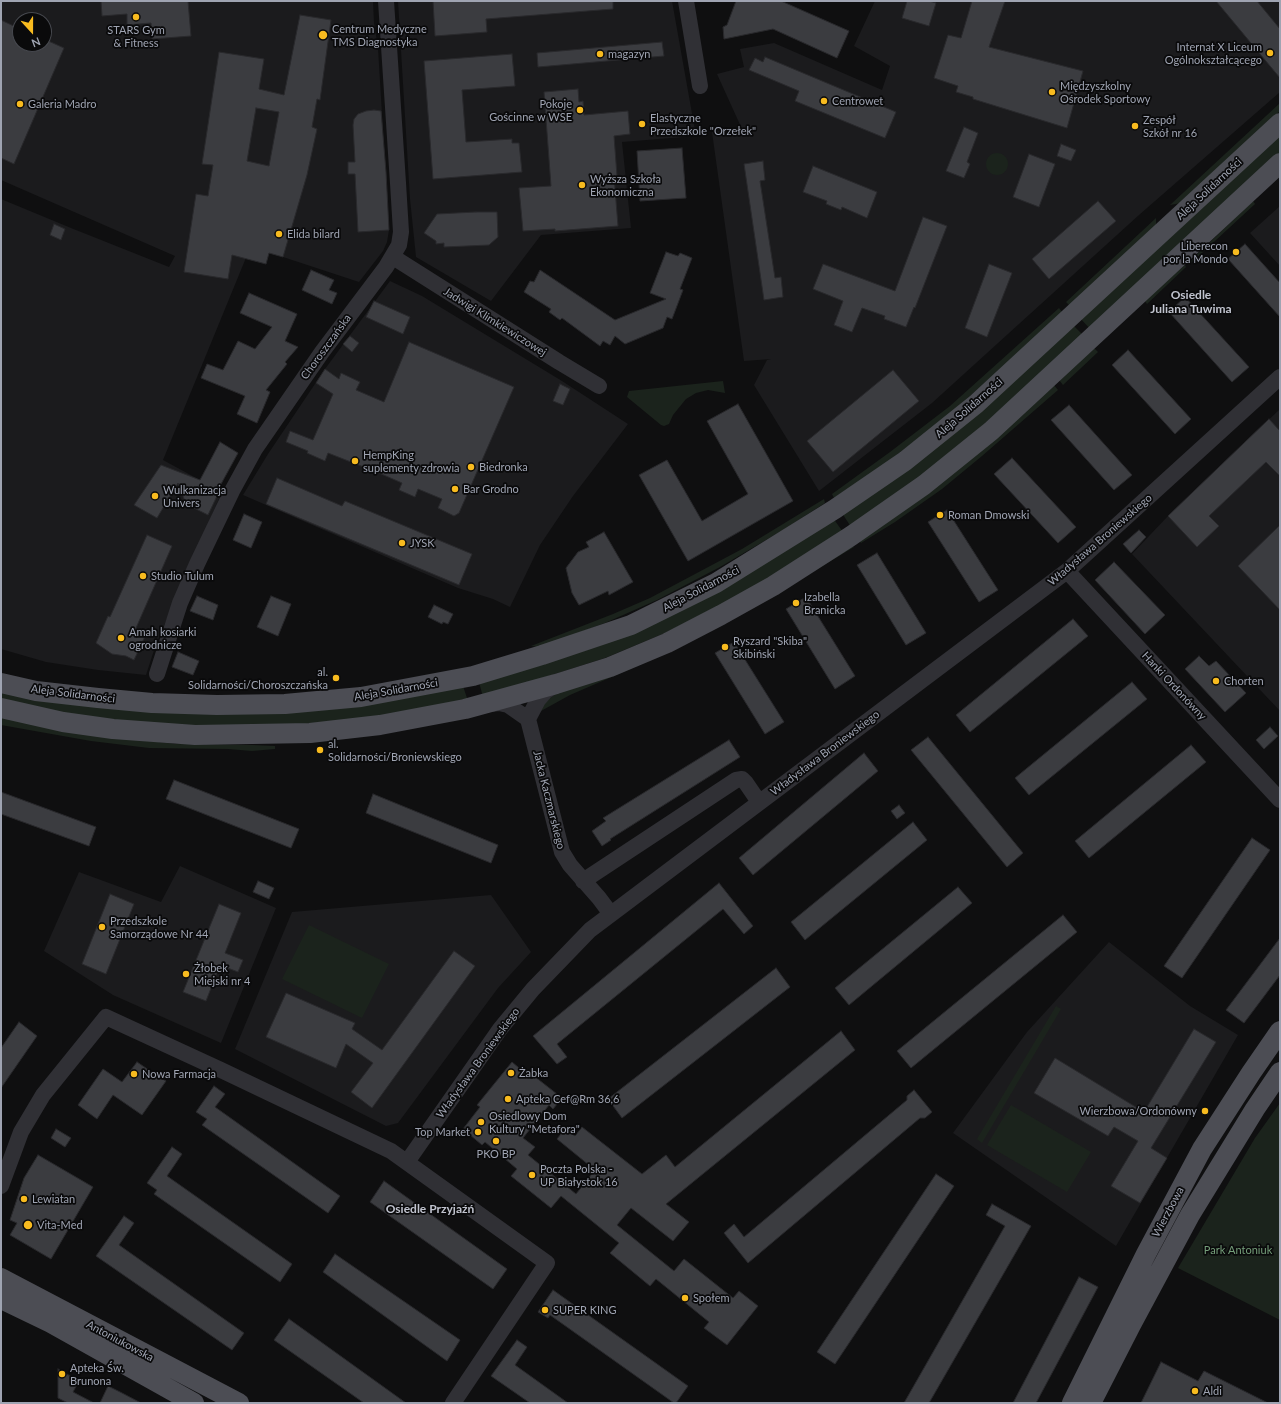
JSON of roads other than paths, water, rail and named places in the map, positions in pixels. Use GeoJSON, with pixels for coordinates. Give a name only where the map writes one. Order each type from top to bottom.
{"type":"FeatureCollection","features":[{"type":"Feature","properties":{"kind":"main road","name":"Aleja Solidarności"},"geometry":{"type":"LineString","coordinates":[[1,683],[36,691],[144,702],[218,705],[293,704],[361,697],[473,676],[542,655],[631,625],[716,583],[835,509],[905,461],[976,404],[1280,123]]}},
{"type":"Feature","properties":{"kind":"main road"},"geometry":{"type":"LineString","coordinates":[[3,709],[63,722],[113,729],[202,735],[317,733],[387,724],[489,704],[610,667],[666,643],[773,586],[845,540],[924,485],[991,431],[1280,163]]}},
{"type":"Feature","properties":{"kind":"main road","name":"Wierzbowa"},"geometry":{"type":"LineString","coordinates":[[1072,1403],[1172,1202],[1202,1149],[1280,1030]]}},
{"type":"Feature","properties":{"kind":"main road"},"geometry":{"type":"LineString","coordinates":[[1263,1054],[1264,1066],[1274,1072],[1280,1072]]}},
{"type":"Feature","properties":{"kind":"main road","name":"Wierzbowa"},"geometry":{"type":"LineString","coordinates":[[1091,1403],[1133,1320],[1190,1215],[1255,1109],[1280,1072]]}},
{"type":"Feature","properties":{"kind":"main road","name":"Antoniukowska"},"geometry":{"type":"LineString","coordinates":[[1,1278],[239,1403]]}},
{"type":"Feature","properties":{"kind":"main road","name":"Antoniukowska"},"geometry":{"type":"LineString","coordinates":[[1,1299],[51,1323],[194,1403]]}},
{"type":"Feature","properties":{"kind":"street","name":"Choroszczańska"},"geometry":{"type":"LineString","coordinates":[[157,674],[169,633],[188,583],[209,537],[255,449],[322,352],[393,257],[399,245],[401,232],[386,1]]}},
{"type":"Feature","properties":{"kind":"street"},"geometry":{"type":"LineString","coordinates":[[686,1],[700,86]]}},
{"type":"Feature","properties":{"kind":"street","name":"Jadwigi Klimkiewiczowej"},"geometry":{"type":"LineString","coordinates":[[393,257],[599,386]]}},
{"type":"Feature","properties":{"kind":"street","name":"Władysława Broniewskiego"},"geometry":{"type":"LineString","coordinates":[[407,1162],[500,1029],[533,989],[590,930],[1067,571],[1280,377]]}},
{"type":"Feature","properties":{"kind":"street","name":"Hanki Ordonówny"},"geometry":{"type":"LineString","coordinates":[[1067,571],[1280,800]]}},
{"type":"Feature","properties":{"kind":"street"},"geometry":{"type":"LineString","coordinates":[[489,704],[498,703],[508,705],[528,719],[538,700],[546,691],[556,684]]}},
{"type":"Feature","properties":{"kind":"street","name":"Jacka Kaczmarskiego"},"geometry":{"type":"LineString","coordinates":[[528,719],[562,852],[570,866],[611,914]]}},
{"type":"Feature","properties":{"kind":"street"},"geometry":{"type":"LineString","coordinates":[[584,881],[736,780],[742,779],[746,782],[759,802]]}},
{"type":"Feature","properties":{"kind":"street"},"geometry":{"type":"LineString","coordinates":[[1,1186],[21,1132],[43,1095],[106,1017],[221,1070],[391,1152],[547,1263],[453,1403]]}},
{"type":"Feature","properties":{"kind":"place","name":"STARS Gym & Fitness"},"geometry":{"type":"Point","coordinates":[136,17]}},
{"type":"Feature","properties":{"kind":"place","name":"Centrum Medyczne TMS Diagnostyka"},"geometry":{"type":"Point","coordinates":[323,35]}},
{"type":"Feature","properties":{"kind":"place","name":"Internat X Liceum Ogólnokształcącego"},"geometry":{"type":"Point","coordinates":[1270,53]}},
{"type":"Feature","properties":{"kind":"place","name":"magazyn"},"geometry":{"type":"Point","coordinates":[600,54]}},
{"type":"Feature","properties":{"kind":"place","name":"Międzyszkolny Ośrodek Sportowy"},"geometry":{"type":"Point","coordinates":[1052,92]}},
{"type":"Feature","properties":{"kind":"place","name":"Centrowet"},"geometry":{"type":"Point","coordinates":[824,101]}},
{"type":"Feature","properties":{"kind":"place","name":"Galeria Madro"},"geometry":{"type":"Point","coordinates":[20,104]}},
{"type":"Feature","properties":{"kind":"place","name":"Pokoje Gościnne w WSE"},"geometry":{"type":"Point","coordinates":[580,110]}},
{"type":"Feature","properties":{"kind":"place","name":"Elastyczne Przedszkole \"Orzełek\""},"geometry":{"type":"Point","coordinates":[642,124]}},
{"type":"Feature","properties":{"kind":"place","name":"Zespół Szkół nr 16"},"geometry":{"type":"Point","coordinates":[1135,126]}},
{"type":"Feature","properties":{"kind":"place","name":"Wyższa Szkoła Ekonomiczna"},"geometry":{"type":"Point","coordinates":[582,185]}},
{"type":"Feature","properties":{"kind":"place","name":"Elida bilard"},"geometry":{"type":"Point","coordinates":[279,234]}},
{"type":"Feature","properties":{"kind":"place","name":"Liberecon por la Mondo"},"geometry":{"type":"Point","coordinates":[1236,252]}},
{"type":"Feature","properties":{"kind":"place","name":"HempKing suplementy zdrowia"},"geometry":{"type":"Point","coordinates":[355,461]}},
{"type":"Feature","properties":{"kind":"place","name":"Biedronka"},"geometry":{"type":"Point","coordinates":[471,467]}},
{"type":"Feature","properties":{"kind":"place","name":"Bar Grodno"},"geometry":{"type":"Point","coordinates":[455,489]}},
{"type":"Feature","properties":{"kind":"place","name":"Wulkanizacja Univers"},"geometry":{"type":"Point","coordinates":[155,496]}},
{"type":"Feature","properties":{"kind":"place","name":"Roman Dmowski"},"geometry":{"type":"Point","coordinates":[940,515]}},
{"type":"Feature","properties":{"kind":"place","name":"JYSK"},"geometry":{"type":"Point","coordinates":[402,543]}},
{"type":"Feature","properties":{"kind":"place","name":"Studio Tulum"},"geometry":{"type":"Point","coordinates":[143,576]}},
{"type":"Feature","properties":{"kind":"place","name":"Izabella Branicka"},"geometry":{"type":"Point","coordinates":[796,603]}},
{"type":"Feature","properties":{"kind":"place","name":"Amah kosiarki ogrodnicze"},"geometry":{"type":"Point","coordinates":[121,638]}},
{"type":"Feature","properties":{"kind":"place","name":"Ryszard \"Skiba\" Skibiński"},"geometry":{"type":"Point","coordinates":[725,647]}},
{"type":"Feature","properties":{"kind":"place","name":"al. Solidarności/Choroszczańska"},"geometry":{"type":"Point","coordinates":[336,678]}},
{"type":"Feature","properties":{"kind":"place","name":"Chorten"},"geometry":{"type":"Point","coordinates":[1216,681]}},
{"type":"Feature","properties":{"kind":"place","name":"al. Solidarności/Broniewskiego"},"geometry":{"type":"Point","coordinates":[320,750]}},
{"type":"Feature","properties":{"kind":"place","name":"Przedszkole Samorządowe Nr 44"},"geometry":{"type":"Point","coordinates":[102,927]}},
{"type":"Feature","properties":{"kind":"place","name":"Żłobek Miejski nr 4"},"geometry":{"type":"Point","coordinates":[186,974]}},
{"type":"Feature","properties":{"kind":"place","name":"Żabka"},"geometry":{"type":"Point","coordinates":[511,1073]}},
{"type":"Feature","properties":{"kind":"place","name":"Nowa Farmacja"},"geometry":{"type":"Point","coordinates":[134,1074]}},
{"type":"Feature","properties":{"kind":"place","name":"Apteka Cef@Rm 36,6"},"geometry":{"type":"Point","coordinates":[508,1099]}},
{"type":"Feature","properties":{"kind":"place","name":"Wierzbowa/Ordonówny"},"geometry":{"type":"Point","coordinates":[1205,1111]}},
{"type":"Feature","properties":{"kind":"place","name":"Osiedlowy Dom Kultury \"Metafora\""},"geometry":{"type":"Point","coordinates":[481,1122]}},
{"type":"Feature","properties":{"kind":"place","name":"Top Market"},"geometry":{"type":"Point","coordinates":[478,1132]}},
{"type":"Feature","properties":{"kind":"place","name":"PKO BP"},"geometry":{"type":"Point","coordinates":[496,1141]}},
{"type":"Feature","properties":{"kind":"place","name":"Poczta Polska - UP Białystok 16"},"geometry":{"type":"Point","coordinates":[532,1175]}},
{"type":"Feature","properties":{"kind":"place","name":"Lewiatan"},"geometry":{"type":"Point","coordinates":[24,1199]}},
{"type":"Feature","properties":{"kind":"place","name":"Vita-Med"},"geometry":{"type":"Point","coordinates":[28,1225]}},
{"type":"Feature","properties":{"kind":"place","name":"Społem"},"geometry":{"type":"Point","coordinates":[685,1298]}},
{"type":"Feature","properties":{"kind":"place","name":"SUPER KING"},"geometry":{"type":"Point","coordinates":[545,1310]}},
{"type":"Feature","properties":{"kind":"place","name":"Apteka Św. Brunona"},"geometry":{"type":"Point","coordinates":[62,1374]}},
{"type":"Feature","properties":{"kind":"place","name":"Aldi"},"geometry":{"type":"Point","coordinates":[1195,1391]}},
{"type":"Feature","properties":{"kind":"district","name":"Osiedle Juliana Tuwima"},"geometry":{"type":"Point","coordinates":[1191,302]}},
{"type":"Feature","properties":{"kind":"district","name":"Osiedle Przyjaźń"},"geometry":{"type":"Point","coordinates":[430,1209]}},
{"type":"Feature","properties":{"kind":"park label","name":"Park Antoniuk"},"geometry":{"type":"Point","coordinates":[1238,1250]}}]}
